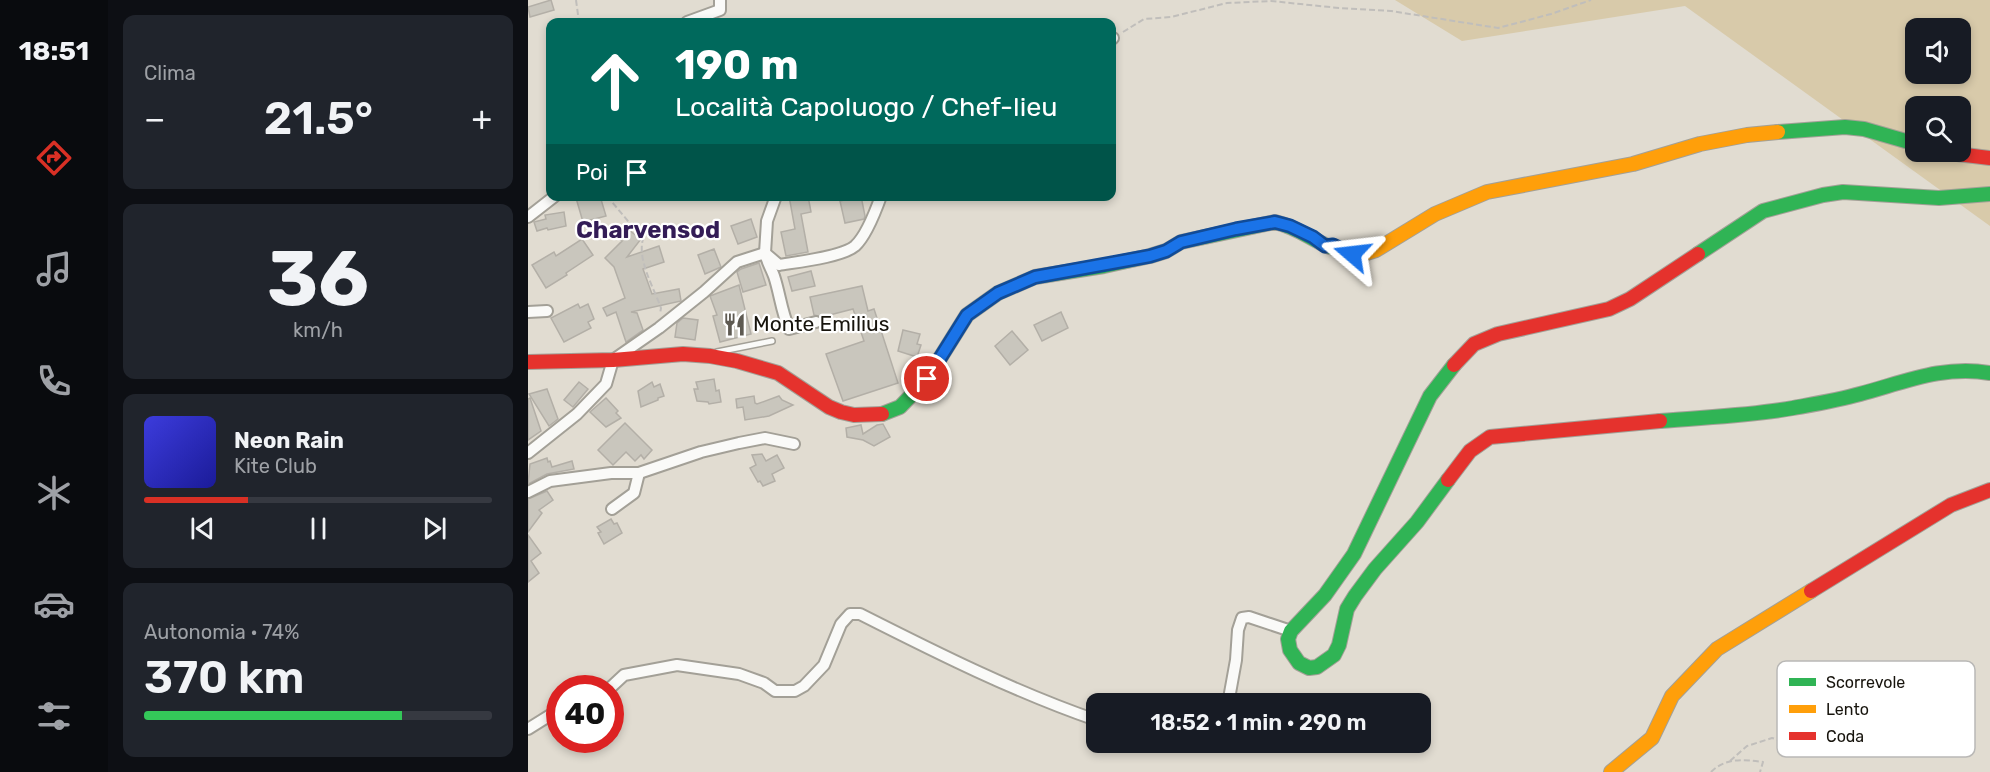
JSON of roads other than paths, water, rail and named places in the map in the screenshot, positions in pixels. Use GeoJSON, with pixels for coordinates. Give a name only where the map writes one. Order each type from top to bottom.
{"type":"FeatureCollection","features":[{"type":"Feature","properties":{"kind":"street"},"geometry":{"type":"LineString","coordinates":[[698,18],[720,10],[720,0]]}},
{"type":"Feature","properties":{"kind":"street"},"geometry":{"type":"LineString","coordinates":[[528,359],[612,360],[683,354],[707,356],[748,363],[778,373],[829,408],[841,412],[854,415],[882,414],[900,407],[927,379],[967,315],[998,293],[1035,277],[1150,256],[1166,251],[1181,242],[1275,222],[1313,237],[1325,246],[1333,245],[1352,254],[1362,255],[1375,251],[1450,205],[1487,192],[1634,164],[1700,144],[1747,135],[1845,127],[1864,129],[1905,141]]}},
{"type":"Feature","properties":{"kind":"street"},"geometry":{"type":"LineString","coordinates":[[1971,156],[1990,158]]}},
{"type":"Feature","properties":{"kind":"street"},"geometry":{"type":"LineString","coordinates":[[1990,194],[1939,198],[1843,192],[1763,211],[1630,299],[1609,309],[1498,334],[1474,344],[1444,376],[1430,396],[1354,554],[1325,595],[1291,631],[1288,639],[1290,650],[1299,663],[1309,668],[1317,667],[1328,661],[1339,645],[1344,617],[1355,596],[1417,522],[1470,451],[1490,437],[1790,409],[1861,394],[1882,386],[1942,371],[1963,369],[1990,373]]}},
{"type":"Feature","properties":{"kind":"street"},"geometry":{"type":"LineString","coordinates":[[528,217],[549,201]]}},
{"type":"Feature","properties":{"kind":"street"},"geometry":{"type":"LineString","coordinates":[[774,201],[767,221],[765,253],[767,263],[774,275],[781,312],[789,329],[816,322]]}},
{"type":"Feature","properties":{"kind":"street"},"geometry":{"type":"LineString","coordinates":[[765,253],[779,265],[844,252],[855,246],[874,217],[879,201]]}},
{"type":"Feature","properties":{"kind":"street"},"geometry":{"type":"LineString","coordinates":[[528,453],[577,414],[606,384],[612,360],[659,328],[737,262],[765,253]]}},
{"type":"Feature","properties":{"kind":"street"},"geometry":{"type":"LineString","coordinates":[[528,312],[529,314],[546,310]]}},
{"type":"Feature","properties":{"kind":"street"},"geometry":{"type":"LineString","coordinates":[[528,492],[550,481],[611,473],[639,473],[701,452],[765,438],[794,444]]}},
{"type":"Feature","properties":{"kind":"street"},"geometry":{"type":"LineString","coordinates":[[612,509],[634,492],[639,473]]}},
{"type":"Feature","properties":{"kind":"street"},"geometry":{"type":"LineString","coordinates":[[1611,772],[1652,738],[1672,696],[1717,649],[1950,505],[1990,490]]}},
{"type":"Feature","properties":{"kind":"street"},"geometry":{"type":"LineString","coordinates":[[624,675],[677,665],[739,674],[764,683],[775,691],[795,691],[804,686],[824,665],[841,624],[850,614],[860,614],[946,657],[1086,717]]}},
{"type":"Feature","properties":{"kind":"street"},"geometry":{"type":"LineString","coordinates":[[1230,693],[1238,630],[1242,618],[1249,617],[1291,631]]}},
{"type":"Feature","properties":{"kind":"street"},"geometry":{"type":"LineString","coordinates":[[528,729],[546,718]]}},
{"type":"Feature","properties":{"kind":"lane"},"geometry":{"type":"LineString","coordinates":[[707,356],[719,351],[772,341]]}},
{"type":"Feature","properties":{"kind":"place","name":"Monte Emilius"},"geometry":{"type":"Point","coordinates":[735,324]}},
{"type":"Feature","properties":{"kind":"district","name":"Charvensod"},"geometry":{"type":"Point","coordinates":[648,230]}}]}
